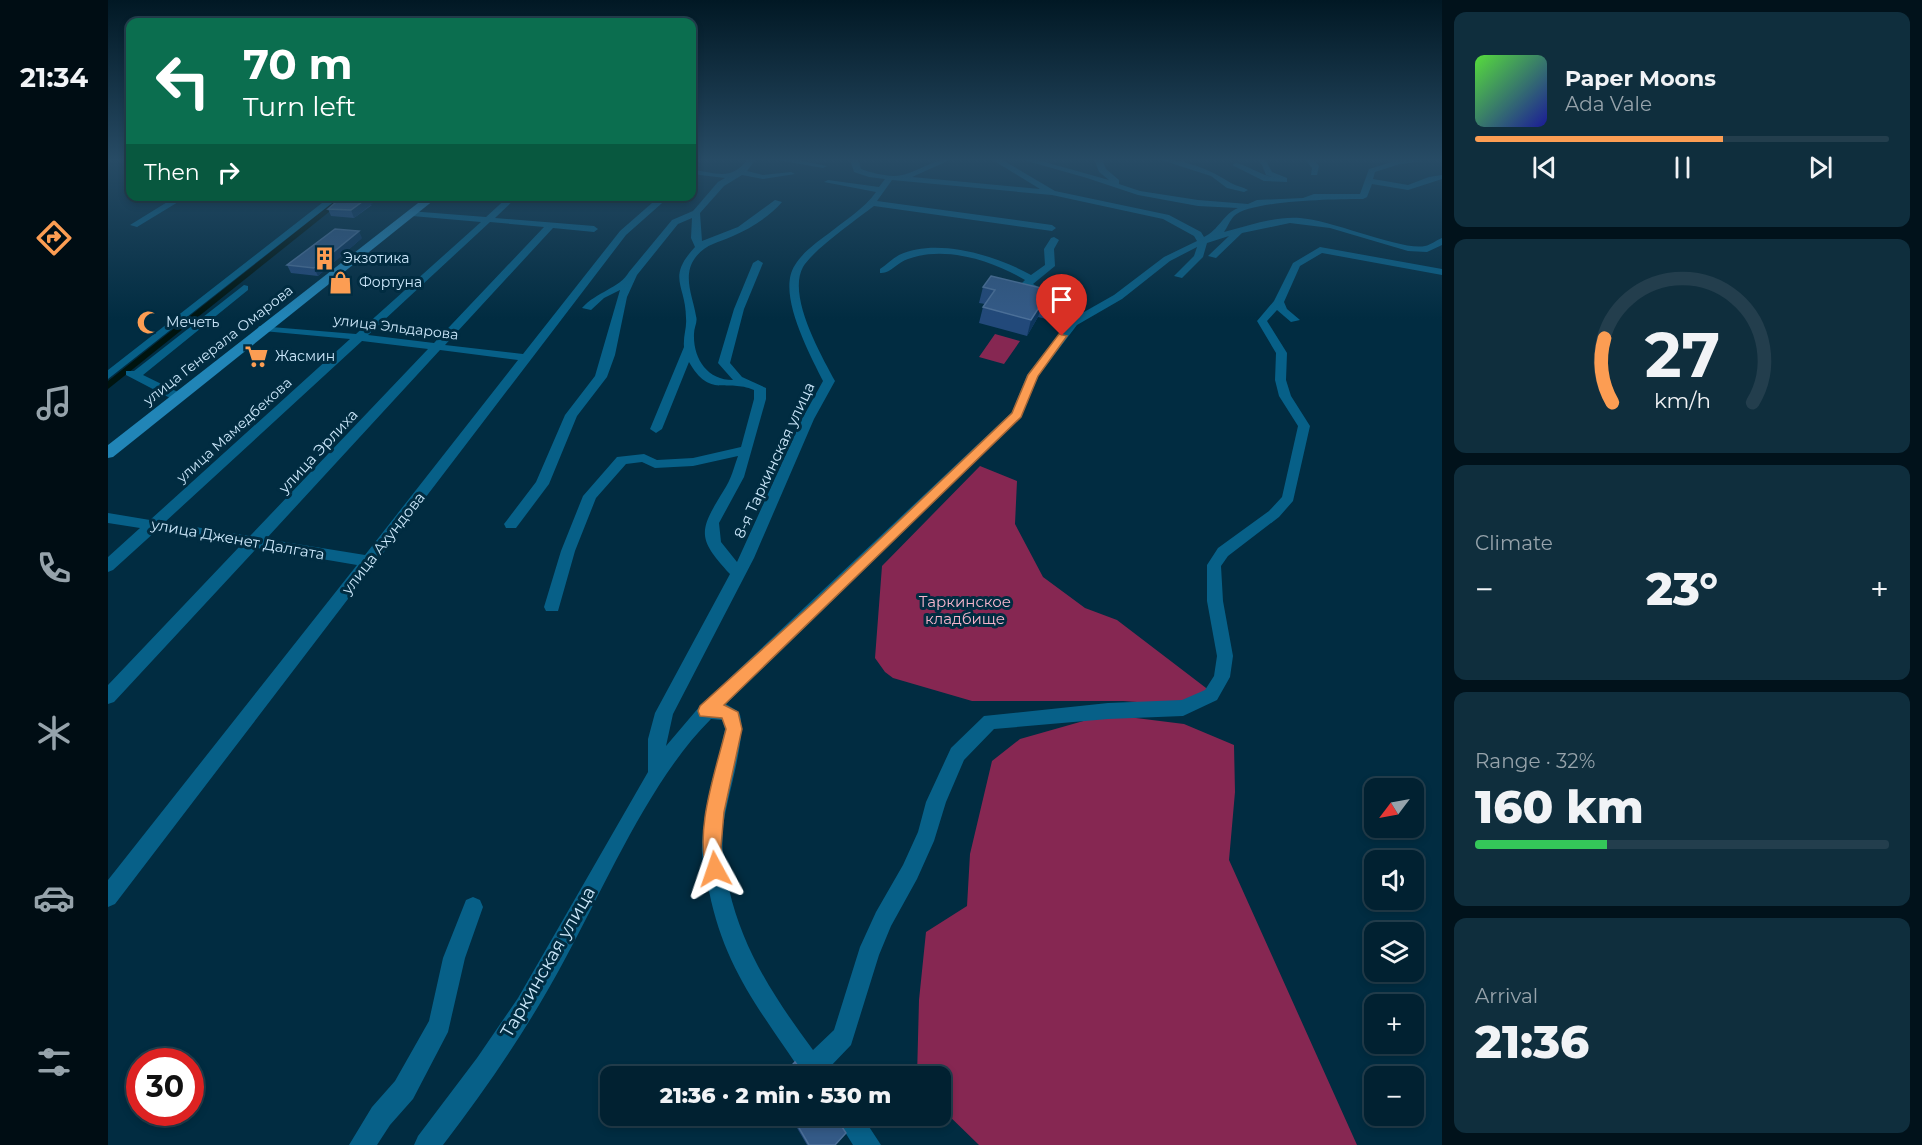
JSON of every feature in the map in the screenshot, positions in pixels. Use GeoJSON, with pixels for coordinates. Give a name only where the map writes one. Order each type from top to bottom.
{"type":"FeatureCollection","features":[{"type":"Feature","properties":{"kind":"main road","name":"улица Генерала Омарова"},"geometry":{"type":"LineString","coordinates":[[108,452],[176,396],[412,213]]}},
{"type":"Feature","properties":{"kind":"main road","name":"улица Генерала Омарова"},"geometry":{"type":"LineString","coordinates":[[108,452],[263,328]]}},
{"type":"Feature","properties":{"kind":"street"},"geometry":{"type":"LineString","coordinates":[[134,225],[155,212]]}},
{"type":"Feature","properties":{"kind":"street"},"geometry":{"type":"LineString","coordinates":[[111,369],[316,212]]}},
{"type":"Feature","properties":{"kind":"street","name":"улица Мамедбекова"},"geometry":{"type":"LineString","coordinates":[[108,566],[495,212]]}},
{"type":"Feature","properties":{"kind":"street","name":"улица Ахундова"},"geometry":{"type":"LineString","coordinates":[[108,897],[623,233],[647,212]]}},
{"type":"Feature","properties":{"kind":"street"},"geometry":{"type":"LineString","coordinates":[[750,383],[727,385],[705,378],[698,370],[690,346],[688,329],[692,320],[685,298],[684,266],[699,245],[714,241],[754,221],[765,212]]}},
{"type":"Feature","properties":{"kind":"street","name":"8-я Таркинская улица"},"geometry":{"type":"LineString","coordinates":[[657,772],[657,739],[664,713],[713,618],[739,574],[808,419],[829,381],[812,348],[793,295],[798,267],[822,243],[860,212]]}},
{"type":"Feature","properties":{"kind":"street"},"geometry":{"type":"LineString","coordinates":[[953,212],[1052,228]]}},
{"type":"Feature","properties":{"kind":"street"},"geometry":{"type":"LineString","coordinates":[[1144,212],[1166,217],[1204,239],[1238,233],[1256,225],[1293,220],[1408,248],[1427,249],[1442,242]]}},
{"type":"Feature","properties":{"kind":"street"},"geometry":{"type":"LineString","coordinates":[[1204,239],[1220,233],[1231,214],[1234,212]]}},
{"type":"Feature","properties":{"kind":"street"},"geometry":{"type":"LineString","coordinates":[[412,213],[594,229]]}},
{"type":"Feature","properties":{"kind":"street"},"geometry":{"type":"LineString","coordinates":[[587,308],[600,296],[626,283],[675,222],[696,213],[699,245]]}},
{"type":"Feature","properties":{"kind":"street","name":"улица Эрлиха"},"geometry":{"type":"LineString","coordinates":[[108,697],[440,347],[550,226]]}},
{"type":"Feature","properties":{"kind":"street"},"geometry":{"type":"LineString","coordinates":[[1213,256],[1238,233]]}},
{"type":"Feature","properties":{"kind":"street"},"geometry":{"type":"LineString","coordinates":[[1179,276],[1198,257],[1204,239]]}},
{"type":"Feature","properties":{"kind":"street","name":"Таркинская улица"},"geometry":{"type":"LineString","coordinates":[[427,1145],[473,1086],[538,986],[657,772],[688,730],[1017,414],[1033,375],[1073,323],[1118,297],[1167,259],[1204,239]]}},
{"type":"Feature","properties":{"kind":"street"},"geometry":{"type":"LineString","coordinates":[[1054,240],[1049,249],[1050,266],[1026,284],[1084,316]]}},
{"type":"Feature","properties":{"kind":"street"},"geometry":{"type":"LineString","coordinates":[[1410,264],[1421,263],[1442,242]]}},
{"type":"Feature","properties":{"kind":"street"},"geometry":{"type":"LineString","coordinates":[[820,1066],[843,1037],[868,955],[883,920],[910,872],[927,834],[936,802],[957,754],[990,722],[1108,711],[1183,708],[1211,695],[1222,677],[1225,656],[1215,601],[1214,565],[1222,552],[1274,514],[1288,498],[1304,426],[1284,397],[1280,383],[1283,360],[1280,348],[1271,338],[1262,321],[1279,302],[1296,265],[1320,250],[1410,264],[1442,272]]}},
{"type":"Feature","properties":{"kind":"street"},"geometry":{"type":"LineString","coordinates":[[883,271],[905,256],[950,252],[1009,267],[1031,279]]}},
{"type":"Feature","properties":{"kind":"street"},"geometry":{"type":"LineString","coordinates":[[739,574],[718,549],[712,537],[712,526],[717,511],[733,486],[760,399],[760,388],[738,379],[724,363],[739,309],[758,263]]}},
{"type":"Feature","properties":{"kind":"street"},"geometry":{"type":"LineString","coordinates":[[511,524],[542,484],[571,415],[601,377],[609,355],[626,283]]}},
{"type":"Feature","properties":{"kind":"street"},"geometry":{"type":"LineString","coordinates":[[137,375],[244,288]]}},
{"type":"Feature","properties":{"kind":"street"},"geometry":{"type":"LineString","coordinates":[[1279,302],[1283,311],[1295,320]]}},
{"type":"Feature","properties":{"kind":"street","name":"улица Эльдарова"},"geometry":{"type":"LineString","coordinates":[[263,328],[359,337],[526,358]]}},
{"type":"Feature","properties":{"kind":"street"},"geometry":{"type":"LineString","coordinates":[[656,429],[690,346]]}},
{"type":"Feature","properties":{"kind":"street"},"geometry":{"type":"LineString","coordinates":[[111,369],[137,375],[176,396]]}},
{"type":"Feature","properties":{"kind":"street"},"geometry":{"type":"LineString","coordinates":[[552,607],[568,551],[590,496],[622,460],[644,458],[655,464],[693,462],[744,450]]}},
{"type":"Feature","properties":{"kind":"street","name":"улица Дженет Далгата"},"geometry":{"type":"LineString","coordinates":[[108,518],[369,561]]}},
{"type":"Feature","properties":{"kind":"street"},"geometry":{"type":"LineString","coordinates":[[706,711],[726,712],[733,717],[734,729],[715,812],[711,847],[722,915],[742,964],[775,1020],[810,1066]]}},
{"type":"Feature","properties":{"kind":"street"},"geometry":{"type":"LineString","coordinates":[[362,1145],[381,1116],[404,1090],[440,1024],[454,958],[473,908]]}},
{"type":"Feature","properties":{"kind":"street"},"geometry":{"type":"LineString","coordinates":[[854,1126],[868,1145]]}},
{"type":"Feature","properties":{"kind":"green space"},"geometry":{"type":"Polygon","coordinates":[[[995,334],[1020,341],[1004,364],[979,357],[995,334]]]}},
{"type":"Feature","properties":{"kind":"green space","name":"Таркинское кладбище"},"geometry":{"type":"Polygon","coordinates":[[[980,466],[1017,481],[1015,524],[1043,577],[1085,608],[1117,620],[1210,691],[1180,705],[1123,701],[972,701],[893,678],[885,672],[875,658],[882,566],[980,466]]]}},
{"type":"Feature","properties":{"kind":"green space"},"geometry":{"type":"Polygon","coordinates":[[[1120,716],[1184,724],[1234,745],[1235,792],[1229,860],[1357,1145],[979,1145],[951,1118],[951,1066],[917,1066],[919,1000],[926,932],[967,906],[970,854],[992,761],[1020,739],[1094,718],[1120,716]]]}},
{"type":"Feature","properties":{"kind":"building"},"geometry":{"type":"Polygon","coordinates":[[[335,229],[359,231],[314,268],[287,265],[335,229]]]}},
{"type":"Feature","properties":{"kind":"building"},"geometry":{"type":"Polygon","coordinates":[[[991,276],[1066,294],[1060,305],[1043,301],[1031,320],[983,307],[995,290],[983,287],[991,276]]]}},
{"type":"Feature","properties":{"kind":"building"},"geometry":{"type":"Polygon","coordinates":[[[798,1126],[841,1126],[846,1133],[835,1145],[809,1145],[798,1126]]]}},
{"type":"Feature","properties":{"kind":"waterway"},"geometry":{"type":"LineString","coordinates":[[108,386],[325,212]]}},
{"type":"Feature","properties":{"kind":"place","name":"Экзотика"},"geometry":{"type":"Point","coordinates":[325,258]}},
{"type":"Feature","properties":{"kind":"place","name":"Фортуна"},"geometry":{"type":"Point","coordinates":[341,282]}},
{"type":"Feature","properties":{"kind":"place","name":"Мечеть"},"geometry":{"type":"Point","coordinates":[148,322]}},
{"type":"Feature","properties":{"kind":"place","name":"Жасмин"},"geometry":{"type":"Point","coordinates":[257,356]}},
{"type":"Feature","properties":{"kind":"route"},"geometry":{"type":"LineString","coordinates":[[715,869],[711,847],[715,812],[734,729],[733,717],[726,712],[706,711],[818,607],[1017,414],[1033,375],[1062,336]]}}]}
